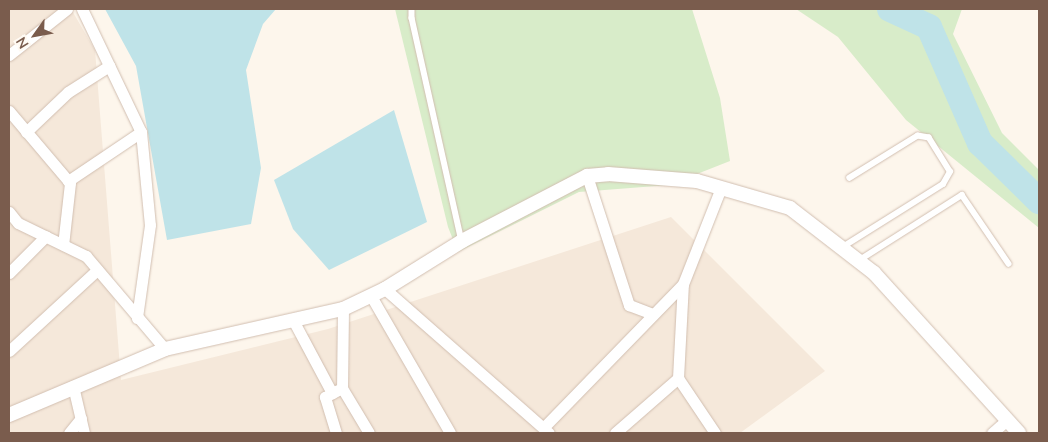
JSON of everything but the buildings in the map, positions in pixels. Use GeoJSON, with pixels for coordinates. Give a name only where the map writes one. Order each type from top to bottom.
{"type":"FeatureCollection","features":[{"type":"Feature","properties":{"kind":"street"},"geometry":{"type":"LineString","coordinates":[[9,54],[67,9]]}},
{"type":"Feature","properties":{"kind":"street"},"geometry":{"type":"LineString","coordinates":[[82,9],[141,132],[150,225],[137,318]]}},
{"type":"Feature","properties":{"kind":"street"},"geometry":{"type":"LineString","coordinates":[[26,132],[68,92],[109,66]]}},
{"type":"Feature","properties":{"kind":"street"},"geometry":{"type":"LineString","coordinates":[[9,111],[68,181],[64,245]]}},
{"type":"Feature","properties":{"kind":"street"},"geometry":{"type":"LineString","coordinates":[[68,181],[141,132]]}},
{"type":"Feature","properties":{"kind":"street"},"geometry":{"type":"LineString","coordinates":[[9,415],[73,386],[166,349],[343,309],[385,289],[462,241],[587,176],[608,174],[698,181],[720,190],[790,208],[874,273],[1019,433]]}},
{"type":"Feature","properties":{"kind":"street"},"geometry":{"type":"LineString","coordinates":[[587,176],[629,304],[652,314]]}},
{"type":"Feature","properties":{"kind":"street"},"geometry":{"type":"LineString","coordinates":[[715,433],[678,378],[683,284],[720,190]]}},
{"type":"Feature","properties":{"kind":"street"},"geometry":{"type":"LineString","coordinates":[[9,212],[18,223],[86,256],[137,318],[166,349]]}},
{"type":"Feature","properties":{"kind":"street"},"geometry":{"type":"LineString","coordinates":[[9,273],[46,236]]}},
{"type":"Feature","properties":{"kind":"street"},"geometry":{"type":"LineString","coordinates":[[9,351],[97,270]]}},
{"type":"Feature","properties":{"kind":"street"},"geometry":{"type":"LineString","coordinates":[[385,289],[547,430],[652,314],[683,284]]}},
{"type":"Feature","properties":{"kind":"street"},"geometry":{"type":"LineString","coordinates":[[371,296],[450,433]]}},
{"type":"Feature","properties":{"kind":"street"},"geometry":{"type":"LineString","coordinates":[[337,390],[343,309]]}},
{"type":"Feature","properties":{"kind":"street"},"geometry":{"type":"LineString","coordinates":[[293,320],[337,390],[368,433]]}},
{"type":"Feature","properties":{"kind":"street"},"geometry":{"type":"LineString","coordinates":[[615,433],[678,378]]}},
{"type":"Feature","properties":{"kind":"street"},"geometry":{"type":"LineString","coordinates":[[73,386],[84,433]]}},
{"type":"Feature","properties":{"kind":"street"},"geometry":{"type":"LineString","coordinates":[[336,433],[325,397],[337,390]]}},
{"type":"Feature","properties":{"kind":"street"},"geometry":{"type":"LineString","coordinates":[[69,433],[81,418]]}},
{"type":"Feature","properties":{"kind":"street"},"geometry":{"type":"LineString","coordinates":[[992,433],[1007,420]]}},
{"type":"Feature","properties":{"kind":"lane"},"geometry":{"type":"LineString","coordinates":[[412,9],[412,18],[462,241]]}},
{"type":"Feature","properties":{"kind":"lane"},"geometry":{"type":"LineString","coordinates":[[841,248],[943,184],[950,172],[930,138],[918,136],[850,178]]}},
{"type":"Feature","properties":{"kind":"lane"},"geometry":{"type":"LineString","coordinates":[[858,261],[962,195],[1009,264]]}},
{"type":"Feature","properties":{"kind":"shaded area"},"geometry":{"type":"Polygon","coordinates":[[[9,9],[71,9],[95,50],[121,380],[328,329],[671,217],[825,371],[740,433],[9,433],[9,9]]]}},
{"type":"Feature","properties":{"kind":"green space"},"geometry":{"type":"Polygon","coordinates":[[[395,9],[692,9],[720,98],[730,161],[669,185],[579,192],[458,252],[448,227],[395,9]]]}},
{"type":"Feature","properties":{"kind":"green space"},"geometry":{"type":"Polygon","coordinates":[[[796,9],[962,9],[953,34],[1002,133],[1039,170],[1039,228],[906,120],[838,37],[796,9]]]}},
{"type":"Feature","properties":{"kind":"water"},"geometry":{"type":"Polygon","coordinates":[[[105,9],[276,9],[263,24],[246,70],[261,168],[251,224],[167,240],[136,66],[105,9]]]}},
{"type":"Feature","properties":{"kind":"water"},"geometry":{"type":"Polygon","coordinates":[[[394,110],[427,222],[329,270],[293,229],[274,180],[394,110]]]}},
{"type":"Feature","properties":{"kind":"waterway"},"geometry":{"type":"LineString","coordinates":[[890,9],[929,27],[980,143],[1039,201]]}}]}
